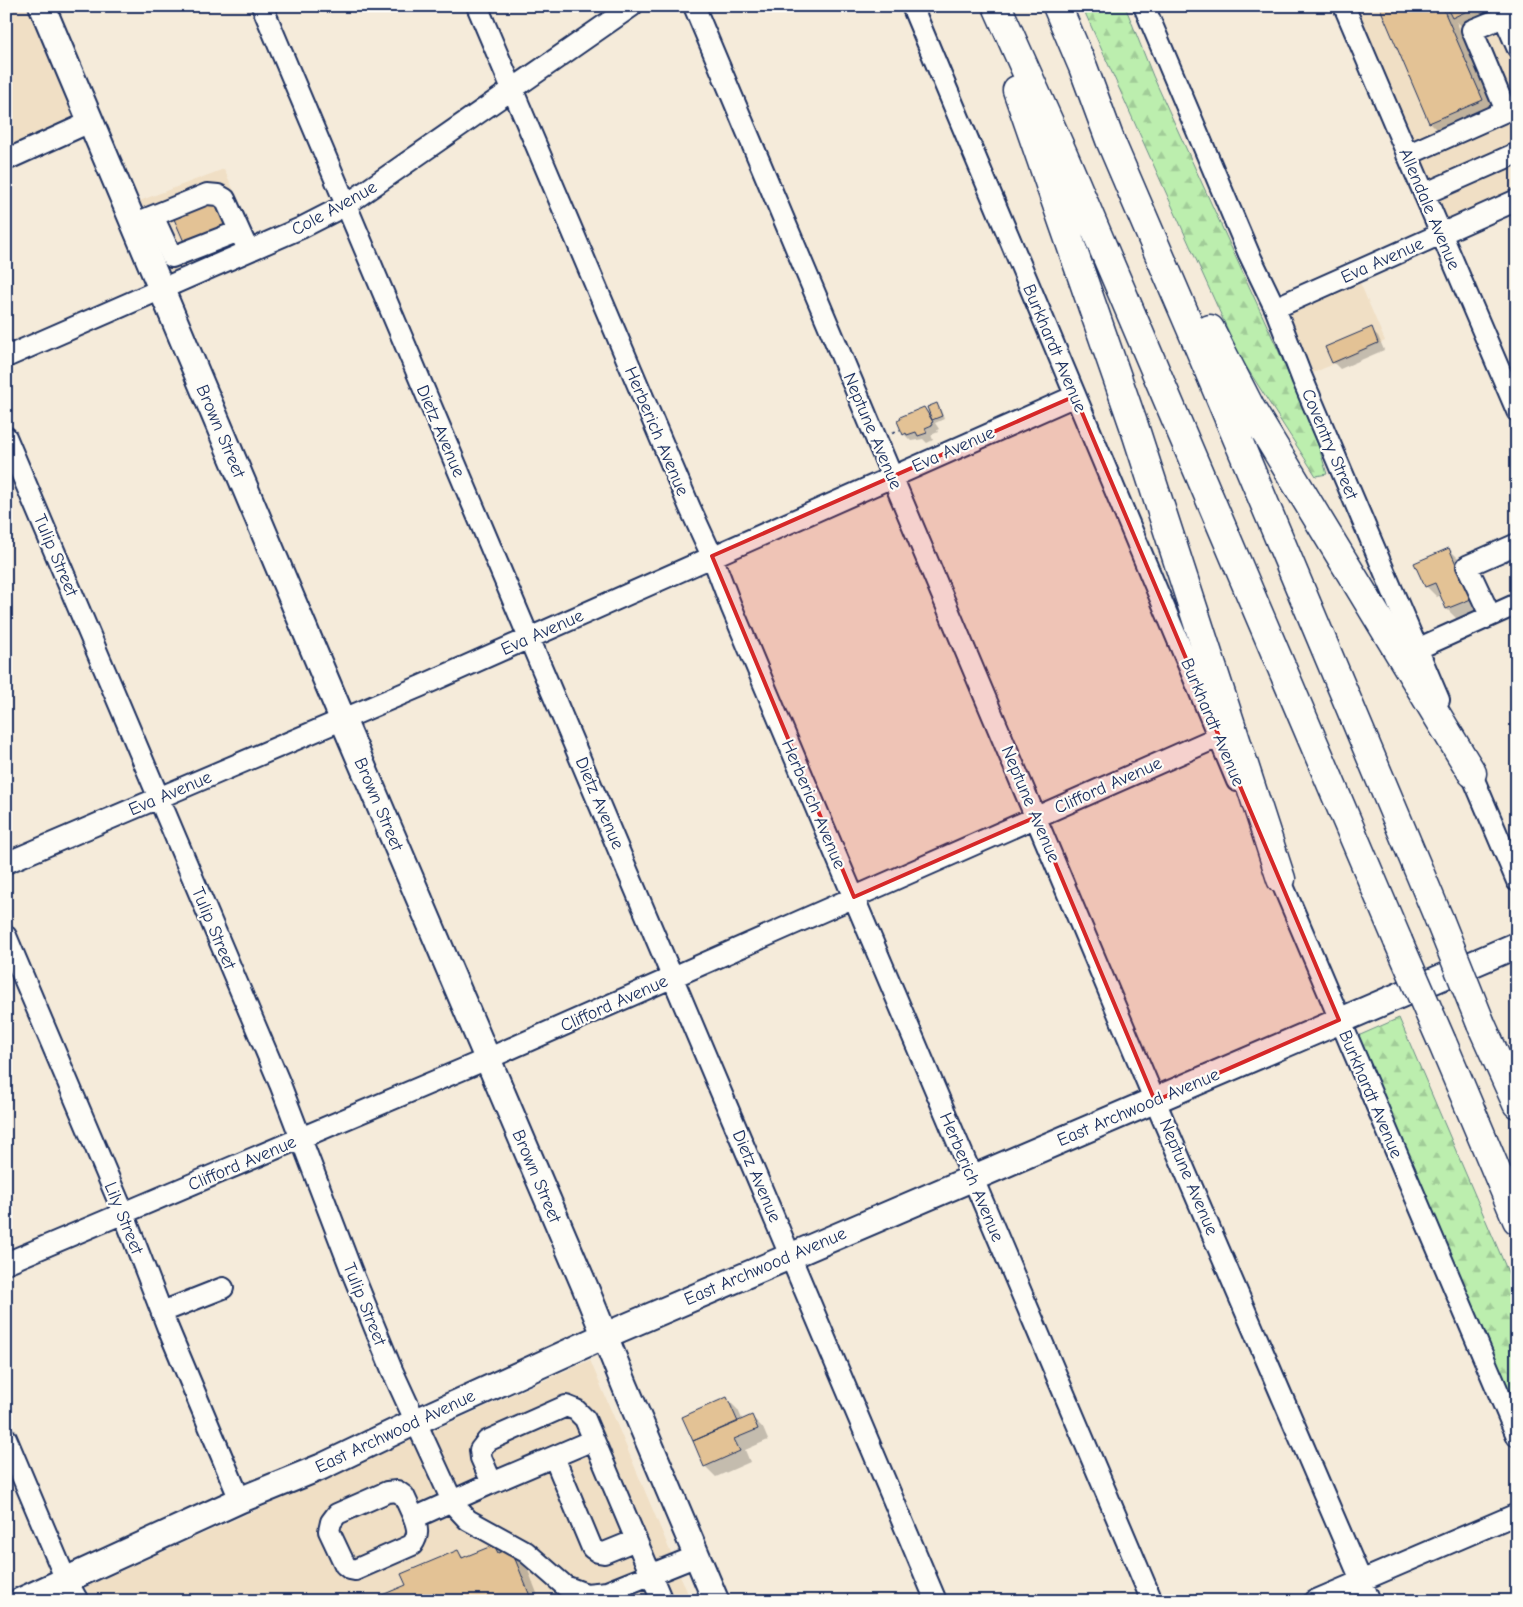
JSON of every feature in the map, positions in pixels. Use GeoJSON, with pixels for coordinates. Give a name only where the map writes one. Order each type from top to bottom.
{"type":"FeatureCollection","features":[{"type":"Feature","properties":{"kind":"highway"},"geometry":{"type":"LineString","coordinates":[[987,6],[1134,426],[1281,879]]}},
{"type":"Feature","properties":{"kind":"highway"},"geometry":{"type":"LineString","coordinates":[[997,6],[1068,165],[1517,1220]]}},
{"type":"Feature","properties":{"kind":"highway"},"geometry":{"type":"LineString","coordinates":[[1057,6],[1110,140],[1198,345],[1481,1024],[1517,1104]]}},
{"type":"Feature","properties":{"kind":"highway"},"geometry":{"type":"LineString","coordinates":[[1083,68],[1143,182],[1190,287],[1223,356],[1250,406],[1472,773]]}},
{"type":"Feature","properties":{"kind":"main road","name":"Brown Street"},"geometry":{"type":"LineString","coordinates":[[42,6],[90,122],[143,220],[161,289],[585,1287],[716,1601]]}},
{"type":"Feature","properties":{"kind":"main road","name":"East Archwood Avenue"},"geometry":{"type":"LineString","coordinates":[[20,1601],[72,1590],[240,1500],[321,1467],[604,1336],[1517,945]]}},
{"type":"Feature","properties":{"kind":"street","name":"Dietz Avenue"},"geometry":{"type":"LineString","coordinates":[[262,6],[936,1601]]}},
{"type":"Feature","properties":{"kind":"street","name":"Herberich Avenue"},"geometry":{"type":"LineString","coordinates":[[477,6],[712,556],[735,615],[972,1178],[1152,1601]]}},
{"type":"Feature","properties":{"kind":"street","name":"Cole Avenue"},"geometry":{"type":"LineString","coordinates":[[6,356],[300,228],[346,205],[632,6]]}},
{"type":"Feature","properties":{"kind":"street","name":"Neptune Avenue"},"geometry":{"type":"LineString","coordinates":[[694,6],[1036,817],[1370,1601]]}},
{"type":"Feature","properties":{"kind":"street","name":"Burkhardt Avenue"},"geometry":{"type":"LineString","coordinates":[[912,6],[1218,737],[1281,879],[1339,1020],[1517,1436]]}},
{"type":"Feature","properties":{"kind":"street","name":"Coventry Street"},"geometry":{"type":"LineString","coordinates":[[1144,6],[1245,245],[1275,308],[1299,370],[1517,881]]}},
{"type":"Feature","properties":{"kind":"street","name":"Allendale Avenue"},"geometry":{"type":"LineString","coordinates":[[1344,6],[1517,411]]}},
{"type":"Feature","properties":{"kind":"street"},"geometry":{"type":"LineString","coordinates":[[1407,155],[1512,109],[1472,30],[1510,14],[1517,47]]}},
{"type":"Feature","properties":{"kind":"street"},"geometry":{"type":"LineString","coordinates":[[6,160],[90,122]]}},
{"type":"Feature","properties":{"kind":"street"},"geometry":{"type":"LineString","coordinates":[[1424,194],[1517,153]]}},
{"type":"Feature","properties":{"kind":"street"},"geometry":{"type":"LineString","coordinates":[[239,231],[172,257],[143,220],[207,194],[218,195],[225,199],[248,250]]}},
{"type":"Feature","properties":{"kind":"street","name":"Eva Avenue"},"geometry":{"type":"LineString","coordinates":[[1275,308],[1517,200]]}},
{"type":"Feature","properties":{"kind":"street","name":"Eva Avenue"},"geometry":{"type":"LineString","coordinates":[[6,862],[343,720],[1075,396]]}},
{"type":"Feature","properties":{"kind":"street","name":"Tulip Street"},"geometry":{"type":"LineString","coordinates":[[6,437],[280,1084],[352,1272],[415,1422],[452,1501],[468,1520],[526,1552],[565,1586],[586,1594],[607,1592],[697,1556]]}},
{"type":"Feature","properties":{"kind":"street"},"geometry":{"type":"LineString","coordinates":[[1490,615],[1467,566],[1517,544]]}},
{"type":"Feature","properties":{"kind":"street"},"geometry":{"type":"LineString","coordinates":[[1417,649],[1517,604]]}},
{"type":"Feature","properties":{"kind":"street","name":"Clifford Avenue"},"geometry":{"type":"LineString","coordinates":[[6,1263],[487,1059],[1218,737]]}},
{"type":"Feature","properties":{"kind":"street","name":"Lily Street"},"geometry":{"type":"LineString","coordinates":[[6,936],[123,1212],[162,1312],[240,1500]]}},
{"type":"Feature","properties":{"kind":"street"},"geometry":{"type":"LineString","coordinates":[[162,1312],[223,1288]]}},
{"type":"Feature","properties":{"kind":"street"},"geometry":{"type":"LineString","coordinates":[[492,1483],[480,1458],[480,1450],[487,1441],[566,1406],[576,1410],[585,1419],[662,1601]]}},
{"type":"Feature","properties":{"kind":"street"},"geometry":{"type":"LineString","coordinates":[[6,1438],[72,1590]]}},
{"type":"Feature","properties":{"kind":"street"},"geometry":{"type":"LineString","coordinates":[[414,1518],[594,1440]]}},
{"type":"Feature","properties":{"kind":"street"},"geometry":{"type":"LineString","coordinates":[[554,1457],[592,1548],[604,1553],[636,1540]]}},
{"type":"Feature","properties":{"kind":"street"},"geometry":{"type":"LineString","coordinates":[[397,1491],[404,1496],[414,1518],[418,1531],[417,1538],[412,1545],[355,1570],[344,1565],[329,1531],[331,1522],[337,1514],[387,1492],[397,1491]]}},
{"type":"Feature","properties":{"kind":"street"},"geometry":{"type":"LineString","coordinates":[[1314,1601],[1517,1514]]}},
{"type":"Feature","properties":{"kind":"path"},"geometry":{"type":"LineString","coordinates":[[893,432],[900,430]]}},
{"type":"Feature","properties":{"kind":"highlighted area"},"geometry":{"type":"Polygon","coordinates":[[[1075,396],[1339,1020],[1155,1101],[1036,817],[854,897],[712,556],[1075,396]]]}},
{"type":"Feature","properties":{"kind":"shaded area"},"geometry":{"type":"Polygon","coordinates":[[[6,6],[42,6],[90,122],[6,160],[6,6]]]}},
{"type":"Feature","properties":{"kind":"shaded area"},"geometry":{"type":"Polygon","coordinates":[[[1344,6],[1517,6],[1517,200],[1441,234],[1344,6]]]}},
{"type":"Feature","properties":{"kind":"shaded area"},"geometry":{"type":"Polygon","coordinates":[[[224,169],[259,246],[161,289],[126,206],[224,169]]]}},
{"type":"Feature","properties":{"kind":"shaded area"},"geometry":{"type":"Polygon","coordinates":[[[1355,271],[1385,341],[1302,378],[1275,308],[1355,271]]]}},
{"type":"Feature","properties":{"kind":"shaded area"},"geometry":{"type":"Polygon","coordinates":[[[590,1360],[691,1601],[93,1601],[85,1587],[590,1360]]]}},
{"type":"Feature","properties":{"kind":"green space"},"geometry":{"type":"Polygon","coordinates":[[[1082,6],[1125,6],[1153,76],[1311,422],[1327,474],[1316,476],[1240,357],[1082,6]]]}},
{"type":"Feature","properties":{"kind":"green space"},"geometry":{"type":"Polygon","coordinates":[[[1399,1018],[1517,1293],[1517,1423],[1358,1036],[1399,1018]]]}},
{"type":"Feature","properties":{"kind":"building"},"geometry":{"type":"Polygon","coordinates":[[[1384,6],[1442,6],[1483,100],[1429,123],[1380,8],[1384,6]]]}},
{"type":"Feature","properties":{"kind":"building"},"geometry":{"type":"Polygon","coordinates":[[[1446,6],[1478,6],[1452,18],[1446,6]]]}},
{"type":"Feature","properties":{"kind":"building"},"geometry":{"type":"Polygon","coordinates":[[[218,200],[229,225],[185,244],[174,219],[218,200]]]}},
{"type":"Feature","properties":{"kind":"building"},"geometry":{"type":"Polygon","coordinates":[[[1372,327],[1378,343],[1332,363],[1325,347],[1372,327]]]}},
{"type":"Feature","properties":{"kind":"building"},"geometry":{"type":"Polygon","coordinates":[[[937,403],[942,416],[932,420],[927,407],[937,403]]]}},
{"type":"Feature","properties":{"kind":"building"},"geometry":{"type":"Polygon","coordinates":[[[924,407],[933,422],[931,423],[932,425],[925,428],[927,433],[918,436],[916,432],[903,435],[897,421],[901,419],[900,417],[924,407]]]}},
{"type":"Feature","properties":{"kind":"building"},"geometry":{"type":"Polygon","coordinates":[[[1449,548],[1471,599],[1446,609],[1435,583],[1425,587],[1414,563],[1449,548]]]}},
{"type":"Feature","properties":{"kind":"building"},"geometry":{"type":"Polygon","coordinates":[[[727,1397],[738,1422],[693,1441],[682,1417],[727,1397]]]}},
{"type":"Feature","properties":{"kind":"building"},"geometry":{"type":"Polygon","coordinates":[[[752,1415],[758,1429],[734,1439],[740,1451],[704,1467],[693,1441],[752,1415]]]}},
{"type":"Feature","properties":{"kind":"building"},"geometry":{"type":"Polygon","coordinates":[[[494,1545],[498,1553],[505,1550],[509,1555],[513,1554],[530,1596],[534,1601],[368,1601],[406,1585],[401,1574],[458,1550],[462,1558],[494,1545]]]}}]}
